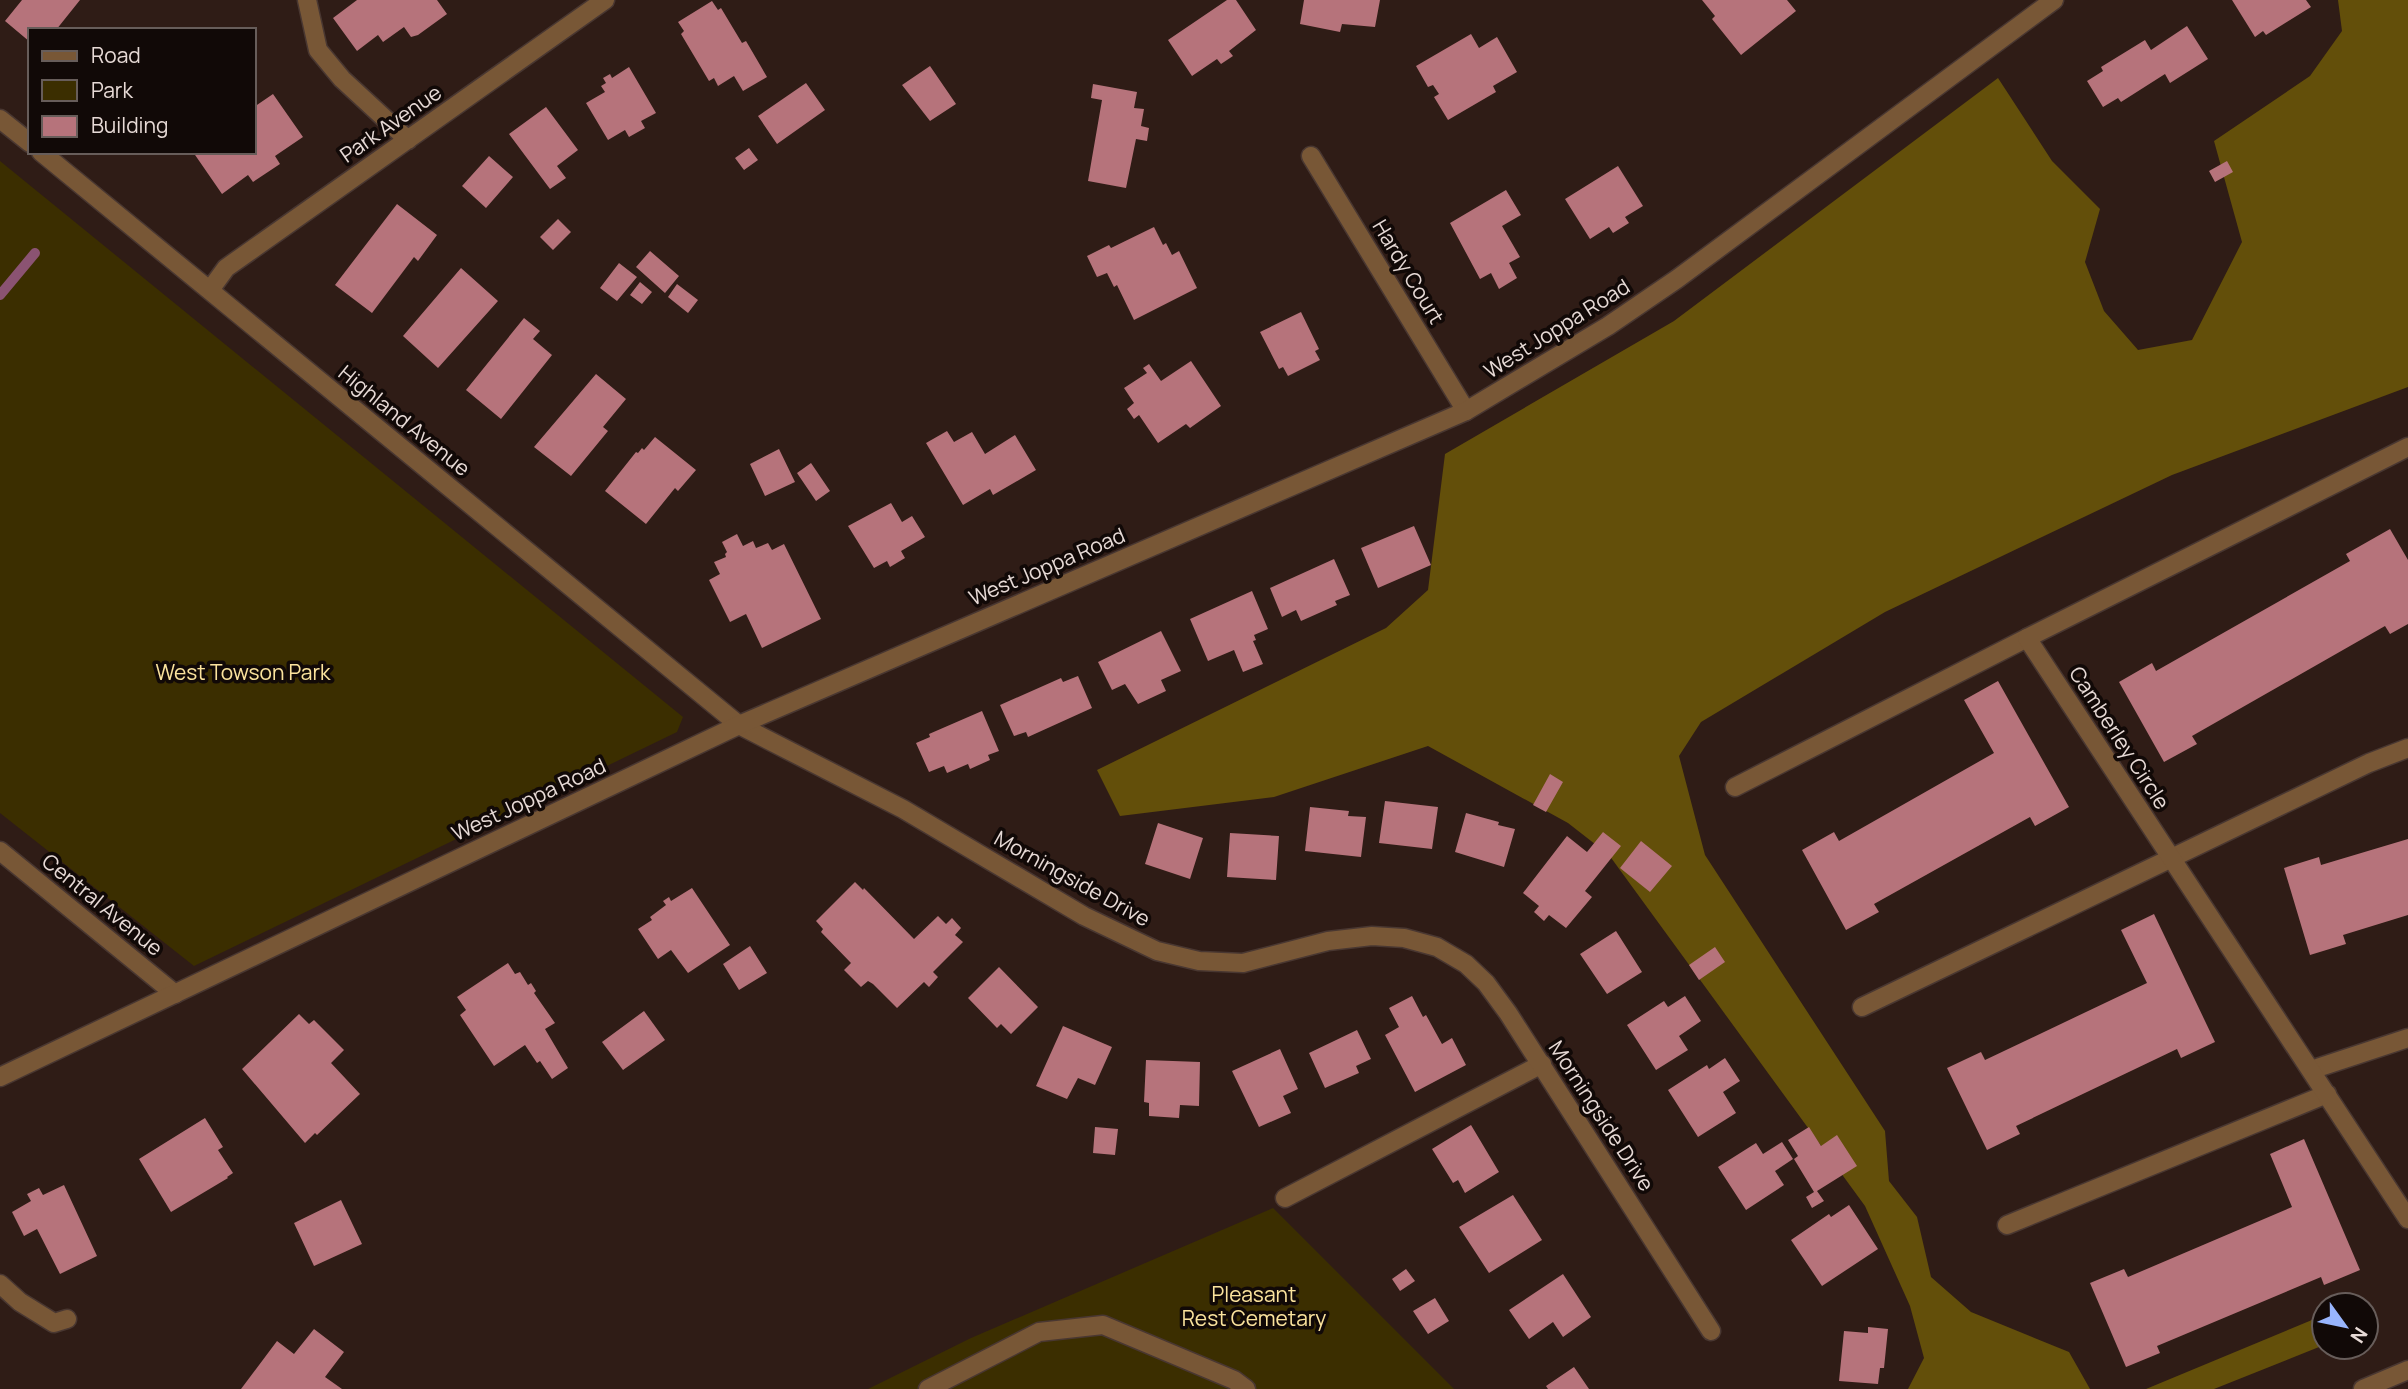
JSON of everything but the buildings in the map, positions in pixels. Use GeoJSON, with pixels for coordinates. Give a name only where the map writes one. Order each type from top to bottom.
{"type":"FeatureCollection","features":[{"type":"Feature","properties":{"kind":"street"},"geometry":{"type":"LineString","coordinates":[[307,0],[318,50],[342,79],[408,140]]}},
{"type":"Feature","properties":{"kind":"street","name":"Park Avenue"},"geometry":{"type":"LineString","coordinates":[[210,290],[226,268],[605,0]]}},
{"type":"Feature","properties":{"kind":"street","name":"West Joppa Road"},"geometry":{"type":"LineString","coordinates":[[0,1077],[739,725],[1466,411],[1608,326],[1677,279],[2054,0]]}},
{"type":"Feature","properties":{"kind":"street"},"geometry":{"type":"LineString","coordinates":[[0,119],[28,141]]}},
{"type":"Feature","properties":{"kind":"street","name":"Highland Avenue"},"geometry":{"type":"LineString","coordinates":[[43,154],[739,725]]}},
{"type":"Feature","properties":{"kind":"street","name":"Hardy Court"},"geometry":{"type":"LineString","coordinates":[[1311,156],[1466,411]]}},
{"type":"Feature","properties":{"kind":"street"},"geometry":{"type":"LineString","coordinates":[[1735,787],[2408,447]]}},
{"type":"Feature","properties":{"kind":"street","name":"Camberley Circle"},"geometry":{"type":"LineString","coordinates":[[2027,638],[2408,1219]]}},
{"type":"Feature","properties":{"kind":"street","name":"Morningside Drive"},"geometry":{"type":"LineString","coordinates":[[739,725],[903,809],[1084,916],[1157,951],[1199,961],[1243,963],[1328,941],[1372,936],[1404,938],[1437,947],[1466,964],[1486,983],[1542,1064],[1711,1331]]}},
{"type":"Feature","properties":{"kind":"street"},"geometry":{"type":"LineString","coordinates":[[1862,1007],[2370,763],[2408,748]]}},
{"type":"Feature","properties":{"kind":"street","name":"Central Avenue"},"geometry":{"type":"LineString","coordinates":[[0,851],[175,994]]}},
{"type":"Feature","properties":{"kind":"street"},"geometry":{"type":"LineString","coordinates":[[2311,1070],[2408,1038]]}},
{"type":"Feature","properties":{"kind":"street"},"geometry":{"type":"LineString","coordinates":[[1285,1198],[1542,1064]]}},
{"type":"Feature","properties":{"kind":"street"},"geometry":{"type":"LineString","coordinates":[[2007,1225],[2327,1094]]}},
{"type":"Feature","properties":{"kind":"street"},"geometry":{"type":"LineString","coordinates":[[0,1284],[20,1302],[54,1323],[67,1319]]}},
{"type":"Feature","properties":{"kind":"street"},"geometry":{"type":"LineString","coordinates":[[928,1389],[1039,1332],[1103,1325],[1234,1380],[1246,1389]]}},
{"type":"Feature","properties":{"kind":"street"},"geometry":{"type":"LineString","coordinates":[[2363,1389],[2408,1370]]}},
{"type":"Feature","properties":{"kind":"green space","name":"West Towson Park"},"geometry":{"type":"Polygon","coordinates":[[[0,161],[683,717],[677,732],[194,966],[0,813],[0,161]]]}},
{"type":"Feature","properties":{"kind":"green space","name":"Pleasant Rest Cemetary"},"geometry":{"type":"Polygon","coordinates":[[[1273,1208],[1454,1389],[868,1389],[971,1338],[1273,1208]]]}},
{"type":"Feature","properties":{"kind":"shaded area"},"geometry":{"type":"Polygon","coordinates":[[[2338,0],[2408,0],[2408,387],[2172,475],[1885,612],[1701,722],[1679,756],[1705,855],[1885,1131],[1889,1181],[1917,1217],[1931,1277],[1971,1312],[2069,1352],[2090,1389],[1908,1389],[1924,1358],[1910,1306],[1865,1206],[1609,855],[1568,823],[1428,746],[1274,797],[1120,816],[1097,770],[1386,628],[1428,590],[1445,454],[1674,321],[1998,78],[2052,161],[2100,209],[2085,262],[2104,311],[2138,350],[2192,340],[2242,242],[2214,141],[2310,76],[2342,31],[2338,0]]]}},
{"type":"Feature","properties":{"kind":"shaded area"},"geometry":{"type":"Polygon","coordinates":[[[2310,1321],[2310,1351],[2214,1389],[2146,1389],[2310,1321]]]}},
{"type":"Feature","properties":{"kind":"waterway"},"geometry":{"type":"LineString","coordinates":[[0,295],[35,253]]}}]}
